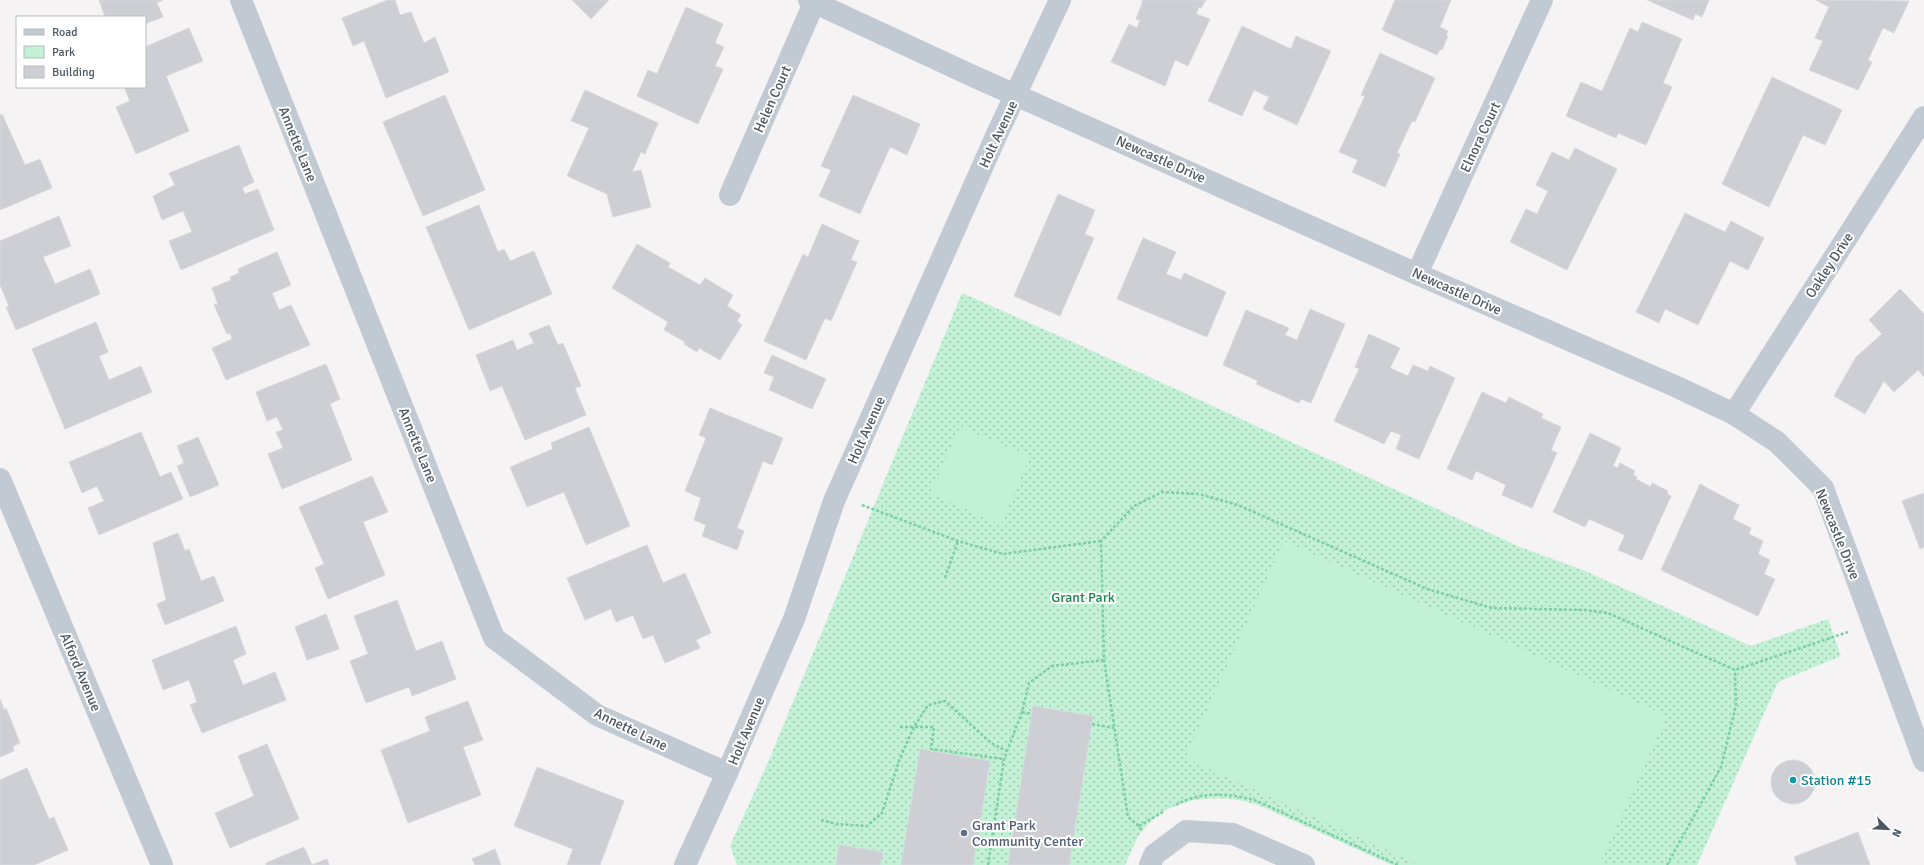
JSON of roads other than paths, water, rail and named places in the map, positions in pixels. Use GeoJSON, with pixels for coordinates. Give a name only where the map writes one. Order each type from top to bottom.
{"type":"FeatureCollection","features":[{"type":"Feature","properties":{"kind":"street","name":"Annette Lane"},"geometry":{"type":"LineString","coordinates":[[241,0],[494,638],[597,715],[728,773]]}},
{"type":"Feature","properties":{"kind":"street","name":"Holt Avenue"},"geometry":{"type":"LineString","coordinates":[[685,865],[728,773],[794,619],[837,495],[997,134],[1060,0]]}},
{"type":"Feature","properties":{"kind":"street","name":"Elnora Court"},"geometry":{"type":"LineString","coordinates":[[1417,274],[1542,0]]}},
{"type":"Feature","properties":{"kind":"street","name":"Newcastle Drive"},"geometry":{"type":"LineString","coordinates":[[811,1],[1417,274],[1677,387],[1734,414],[1777,442],[1823,488],[1924,761]]}},
{"type":"Feature","properties":{"kind":"street","name":"Helen Court"},"geometry":{"type":"LineString","coordinates":[[730,195],[811,1]]}},
{"type":"Feature","properties":{"kind":"street","name":"Oakley Drive"},"geometry":{"type":"LineString","coordinates":[[1734,414],[1924,117]]}},
{"type":"Feature","properties":{"kind":"street","name":"Alford Avenue"},"geometry":{"type":"LineString","coordinates":[[0,479],[162,865]]}},
{"type":"Feature","properties":{"kind":"street"},"geometry":{"type":"LineString","coordinates":[[1152,860],[1186,831],[1233,834],[1304,865]]}},
{"type":"Feature","properties":{"kind":"place","name":"Station #15"},"geometry":{"type":"Point","coordinates":[1793,780]}},
{"type":"Feature","properties":{"kind":"place","name":"Grant Park Community Center"},"geometry":{"type":"Point","coordinates":[964,833]}},
{"type":"Feature","properties":{"kind":"park label","name":"Grant Park"},"geometry":{"type":"Point","coordinates":[1083,597]}}]}
